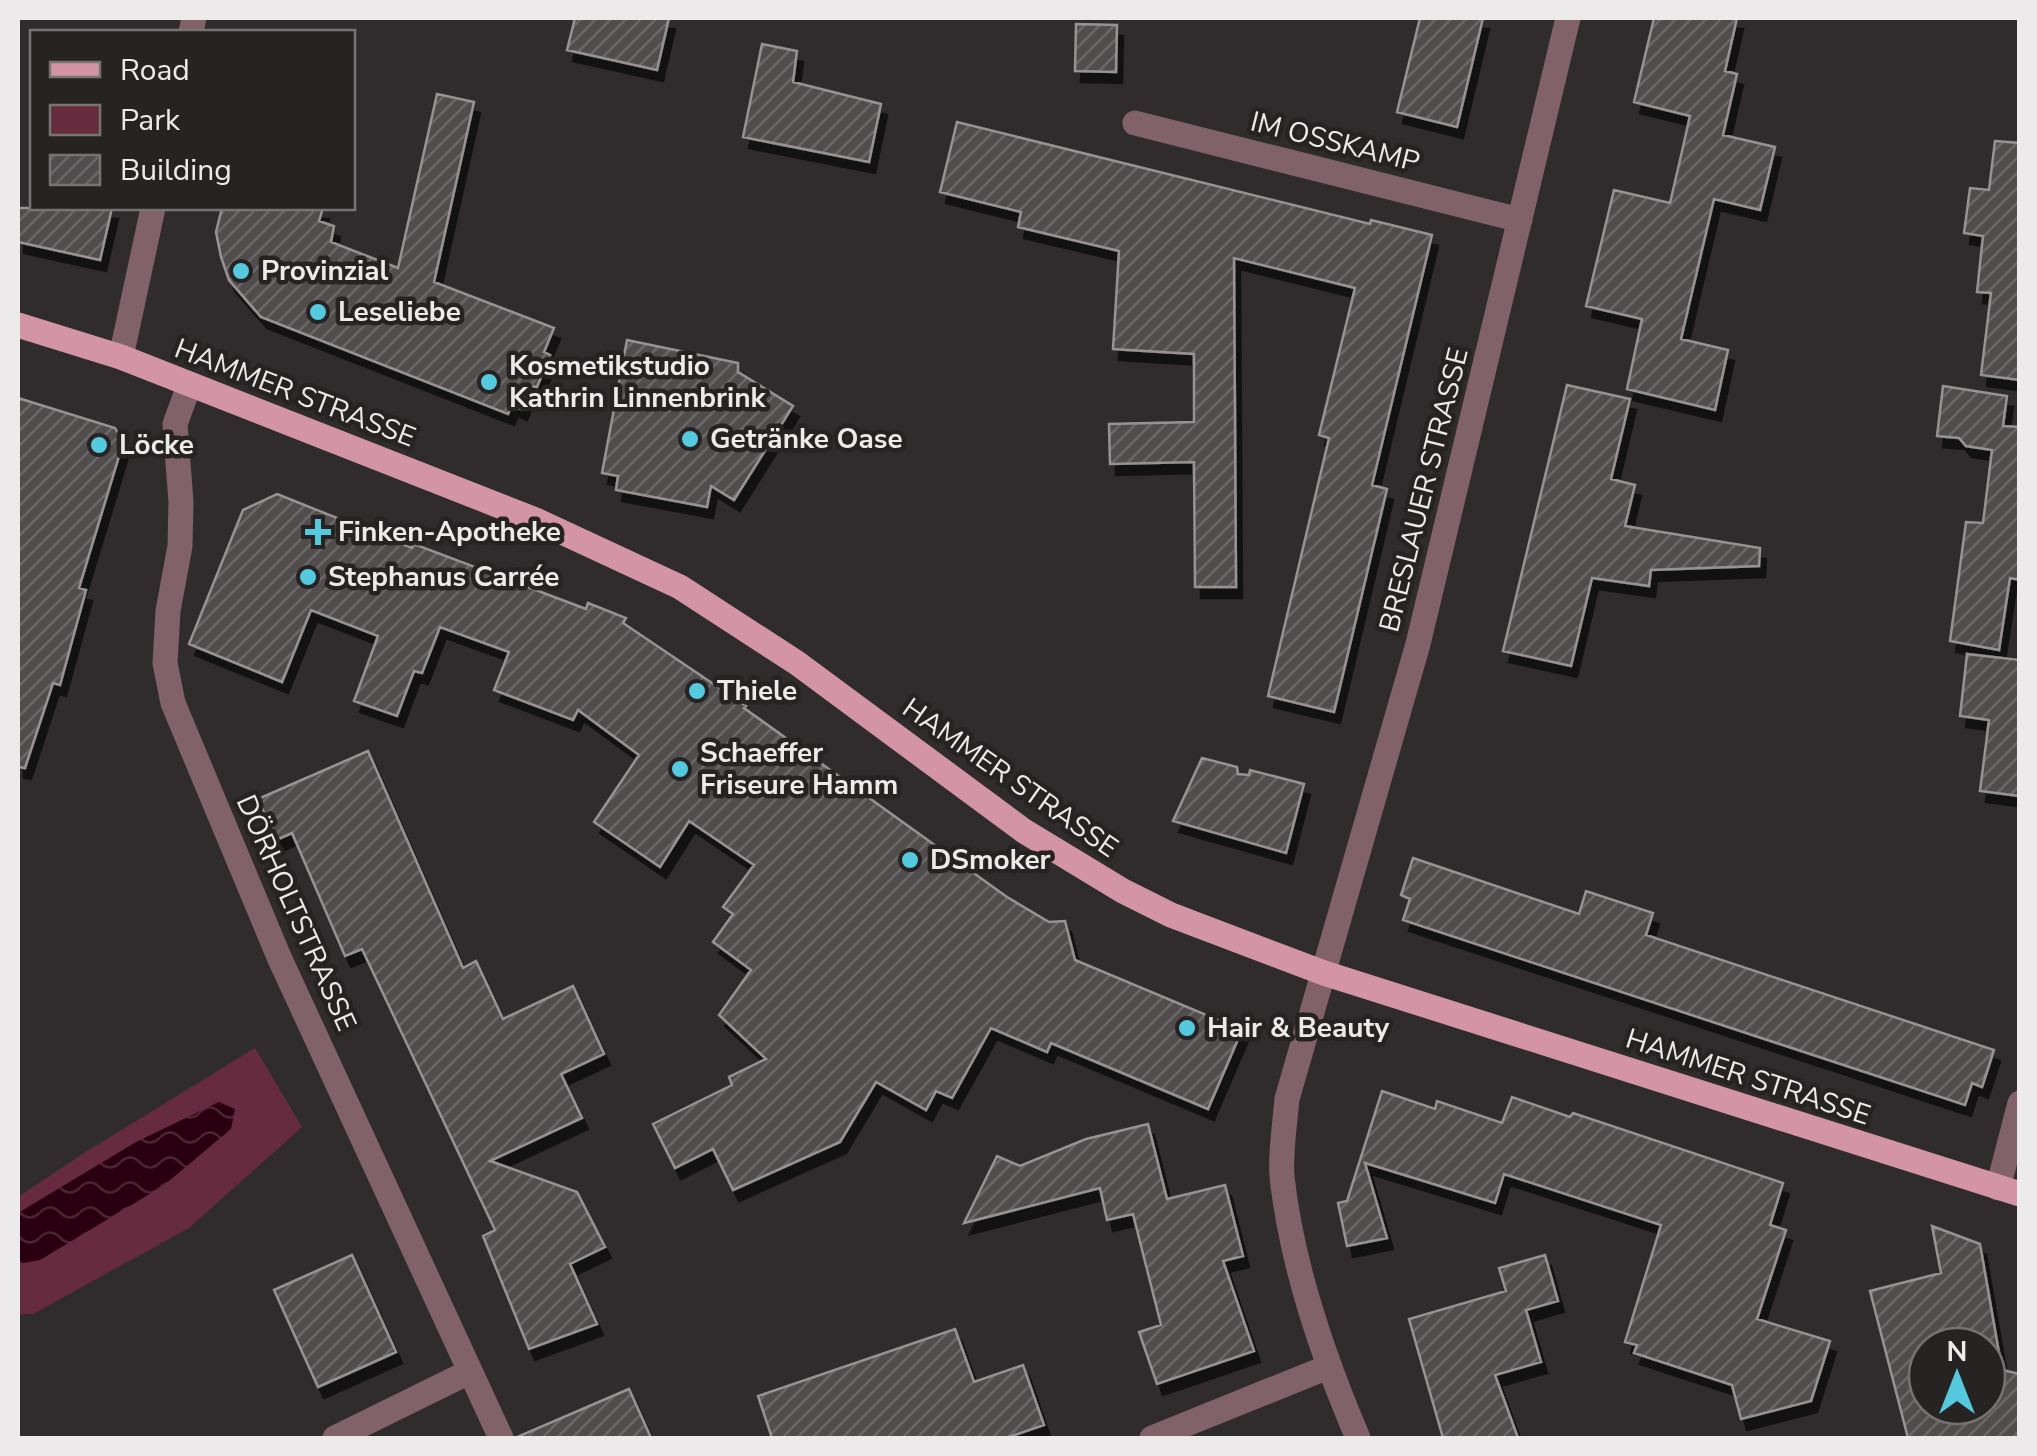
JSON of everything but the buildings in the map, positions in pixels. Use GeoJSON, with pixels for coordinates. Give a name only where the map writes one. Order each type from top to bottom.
{"type":"FeatureCollection","features":[{"type":"Feature","properties":{"kind":"main road","name":"HAMMER STRASSE"},"geometry":{"type":"LineString","coordinates":[[18,326],[122,357],[538,521],[680,587],[797,663],[1024,831],[1123,892],[1171,915],[1324,973],[2008,1191]]}},
{"type":"Feature","properties":{"kind":"street","name":"BRESLAUER STRASSE"},"geometry":{"type":"LineString","coordinates":[[1358,1438],[1328,1368],[1294,1245],[1282,1173],[1286,1099],[1418,644],[1568,18]]}},
{"type":"Feature","properties":{"kind":"street","name":"IM OSSKAMP"},"geometry":{"type":"LineString","coordinates":[[1135,123],[1520,220]]}},
{"type":"Feature","properties":{"kind":"street"},"geometry":{"type":"LineString","coordinates":[[122,357],[154,210]]}},
{"type":"Feature","properties":{"kind":"street","name":"DÖRHOLTSTRASSE"},"geometry":{"type":"LineString","coordinates":[[189,386],[175,424],[180,546],[168,610],[165,663],[173,702],[279,957],[501,1438]]}},
{"type":"Feature","properties":{"kind":"street"},"geometry":{"type":"LineString","coordinates":[[2008,1191],[2020,1104]]}},
{"type":"Feature","properties":{"kind":"street"},"geometry":{"type":"LineString","coordinates":[[1152,1438],[1328,1368]]}},
{"type":"Feature","properties":{"kind":"street"},"geometry":{"type":"LineString","coordinates":[[335,1438],[469,1372]]}},
{"type":"Feature","properties":{"kind":"green space"},"geometry":{"type":"Polygon","coordinates":[[[255,1048],[302,1127],[189,1228],[33,1314],[18,1314],[18,1197],[255,1048]]]}},
{"type":"Feature","properties":{"kind":"water"},"geometry":{"type":"Polygon","coordinates":[[[219,1102],[235,1109],[231,1129],[163,1186],[40,1260],[18,1264],[18,1213],[136,1142],[219,1102]]]}},
{"type":"Feature","properties":{"kind":"place","name":"Provinzial"},"geometry":{"type":"Point","coordinates":[241,271]}},
{"type":"Feature","properties":{"kind":"place","name":"Leseliebe"},"geometry":{"type":"Point","coordinates":[318,312]}},
{"type":"Feature","properties":{"kind":"place","name":"Kosmetikstudio Kathrin Linnenbrink"},"geometry":{"type":"Point","coordinates":[489,382]}},
{"type":"Feature","properties":{"kind":"place","name":"Getränke Oase"},"geometry":{"type":"Point","coordinates":[690,439]}},
{"type":"Feature","properties":{"kind":"place","name":"Löcke"},"geometry":{"type":"Point","coordinates":[99,445]}},
{"type":"Feature","properties":{"kind":"place","name":"Finken-Apotheke"},"geometry":{"type":"Point","coordinates":[318,532]}},
{"type":"Feature","properties":{"kind":"place","name":"Stephanus Carrée"},"geometry":{"type":"Point","coordinates":[308,577]}},
{"type":"Feature","properties":{"kind":"place","name":"Thiele"},"geometry":{"type":"Point","coordinates":[697,691]}},
{"type":"Feature","properties":{"kind":"place","name":"Schaeffer Friseure Hamm"},"geometry":{"type":"Point","coordinates":[680,769]}},
{"type":"Feature","properties":{"kind":"place","name":"DSmoker"},"geometry":{"type":"Point","coordinates":[910,860]}},
{"type":"Feature","properties":{"kind":"place","name":"Hair & Beauty"},"geometry":{"type":"Point","coordinates":[1187,1028]}}]}
